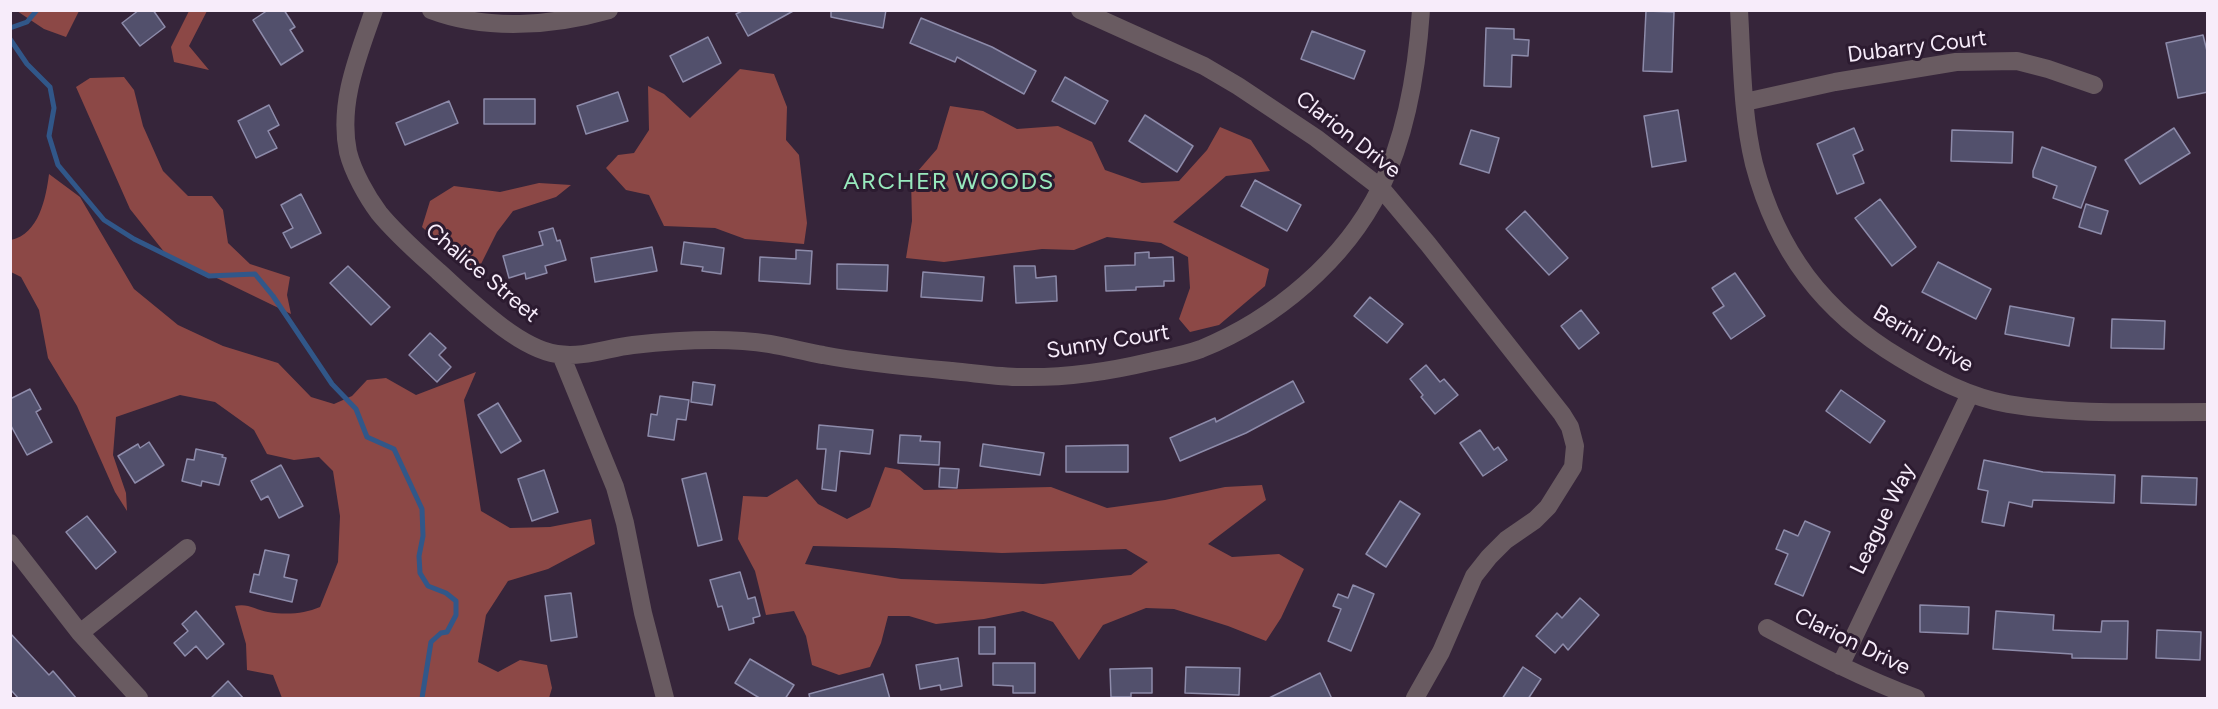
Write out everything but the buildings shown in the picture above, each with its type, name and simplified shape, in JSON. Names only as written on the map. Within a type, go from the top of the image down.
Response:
[{"type":"street","name":"Chalice Street","points":[[374,10],[348,93],[346,121],[348,152],[355,171],[376,210],[397,234],[475,305],[530,345],[561,355]]},
{"type":"street","points":[[431,10],[451,16],[512,24],[571,18],[609,10]]},
{"type":"street","name":"Clarion Drive","points":[[1080,10],[1204,66],[1238,86],[1316,138],[1381,188],[1428,244],[1570,427],[1575,446],[1573,467],[1556,496],[1535,520],[1506,540],[1474,576],[1441,652],[1415,699]]},
{"type":"street","name":"Sunny Court","points":[[561,355],[582,355],[628,345],[735,340],[893,365],[1018,378],[1062,377],[1122,368],[1201,349],[1253,323],[1276,308],[1296,292],[1358,227],[1381,188],[1406,121],[1420,34],[1421,10]]},
{"type":"street","name":"Berini Drive","points":[[1739,10],[1745,102],[1755,164],[1768,204],[1795,262],[1833,308],[1872,341],[1920,370],[1971,394],[2007,404],[2065,410],[2208,412]]},
{"type":"street","name":"Dubarry Court","points":[[1745,102],[1835,82],[1956,62],[2017,61],[2094,85]]},
{"type":"street","points":[[561,355],[615,487],[665,699]]},
{"type":"street","name":"League Way","points":[[1840,666],[1971,394]]},
{"type":"street","points":[[10,543],[80,633],[139,699]]},
{"type":"street","points":[[80,633],[187,548]]},
{"type":"street","name":"Clarion Drive","points":[[1767,628],[1881,686],[1916,699]]},
{"type":"shaded area","points":[[17,11],[79,11],[66,37],[44,29]]},
{"type":"shaded area","points":[[189,11],[207,11],[189,46],[209,70],[174,62],[171,47]]},
{"type":"shaded area","points":[[740,69],[774,74],[787,107],[786,140],[799,155],[807,223],[804,244],[745,239],[715,228],[664,226],[649,195],[626,190],[606,168],[618,155],[634,153],[649,130],[648,86],[664,94],[690,118]]},
{"type":"shaded area","points":[[124,77],[134,90],[143,126],[163,171],[188,196],[212,196],[223,210],[228,243],[250,264],[290,277],[287,295],[291,314],[165,253],[130,209],[76,87],[90,78]]},
{"type":"shaded area","points":[[950,106],[983,111],[1017,129],[1058,126],[1092,142],[1105,170],[1142,183],[1179,181],[1207,150],[1220,127],[1251,140],[1270,171],[1226,176],[1173,222],[1269,269],[1265,286],[1219,325],[1190,332],[1179,319],[1190,288],[1188,257],[1161,243],[1107,237],[1074,250],[1042,249],[944,262],[906,258],[912,221],[911,179],[937,149]]},
{"type":"shaded area","points":[[49,174],[80,197],[134,289],[178,325],[223,346],[278,363],[311,397],[334,404],[352,396],[367,380],[386,378],[416,395],[476,372],[464,400],[481,511],[510,528],[550,527],[591,519],[595,544],[548,569],[508,581],[486,615],[478,662],[498,672],[520,660],[547,665],[552,688],[549,698],[282,698],[273,675],[247,670],[246,644],[235,606],[244,605],[268,612],[288,614],[320,607],[338,562],[340,516],[333,471],[319,457],[294,460],[267,454],[254,430],[215,402],[180,395],[116,417],[113,455],[126,493],[127,511],[115,492],[77,406],[48,358],[39,310],[21,277],[11,272],[11,240],[21,236],[35,223],[46,194]]},
{"type":"shaded area","points":[[539,183],[571,185],[556,197],[513,211],[497,232],[475,276],[422,227],[430,201],[454,186],[500,192]]},
{"type":"shaded area","points":[[885,467],[900,470],[924,490],[1051,487],[1107,508],[1165,500],[1225,487],[1262,485],[1266,500],[1208,544],[1232,557],[1279,554],[1304,569],[1281,618],[1266,641],[1174,609],[1146,608],[1103,625],[1079,660],[1053,622],[1023,611],[984,619],[936,624],[909,616],[888,616],[881,643],[870,667],[839,675],[812,665],[806,636],[794,611],[766,615],[755,571],[738,539],[743,496],[767,497],[797,479],[818,504],[847,519],[870,507]],"holes":[[[813,546],[1002,553],[1126,549],[1148,562],[1131,575],[1043,584],[901,579],[805,564]]]},
{"type":"waterway","points":[[10,28],[27,22],[37,10]]},
{"type":"waterway","points":[[10,39],[27,64],[50,87],[54,108],[49,136],[58,165],[104,220],[134,239],[209,276],[255,274],[273,296],[332,384],[356,409],[367,437],[394,449],[422,509],[423,536],[419,556],[420,573],[428,586],[446,593],[456,601],[456,615],[447,632],[441,633],[431,642],[422,698]]},
{"type":"district","name":"ARCHER WOODS","points":[[949,182]]}]
